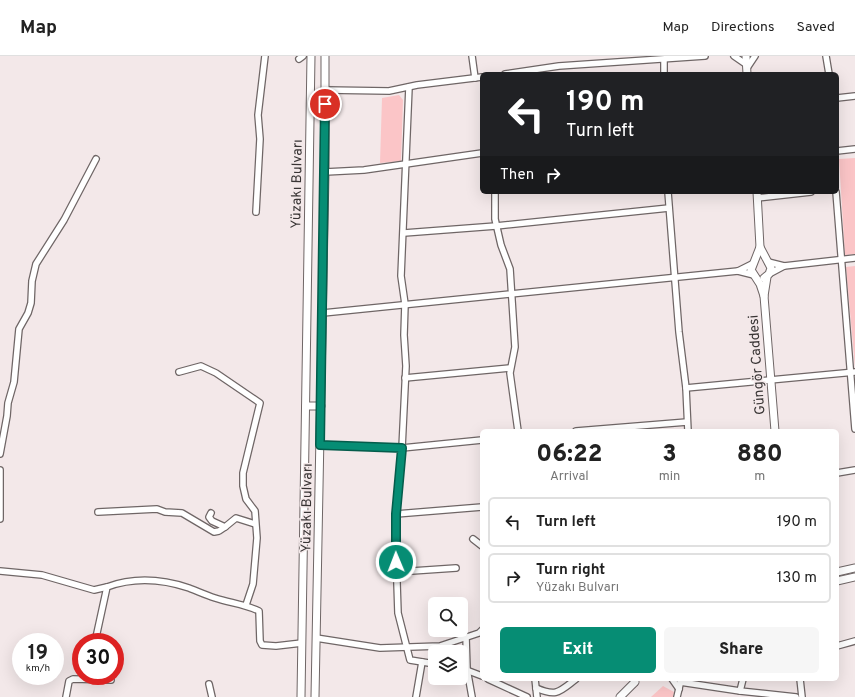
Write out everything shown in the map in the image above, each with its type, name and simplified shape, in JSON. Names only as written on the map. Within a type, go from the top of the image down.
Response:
[{"type":"main road","name":"Yüzakı Bulvarı","points":[[301,697],[311,56]]},
{"type":"main road","name":"Yüzakı Bulvarı","points":[[315,697],[323,313],[325,56]]},
{"type":"main road","points":[[746,56],[747,69]]},
{"type":"main road","points":[[757,195],[760,247],[771,268],[768,275],[764,296]]},
{"type":"main road","points":[[760,247],[752,270],[764,296]]},
{"type":"main road","points":[[754,262],[767,261]]},
{"type":"main road","points":[[756,276],[768,275]]},
{"type":"main road","name":"Güngör Caddesi","points":[[764,296],[775,429]]},
{"type":"main road","points":[[306,406],[321,406]]},
{"type":"main road","points":[[839,572],[855,568]]},
{"type":"main road","points":[[839,581],[855,577]]},
{"type":"main road","points":[[620,697],[637,681]]},
{"type":"street","points":[[256,212],[260,139],[258,115],[265,56]]},
{"type":"street","points":[[472,56],[475,78]]},
{"type":"street","points":[[519,72],[628,59],[664,60],[705,56]]},
{"type":"street","points":[[734,56],[747,69],[755,56]]},
{"type":"street","points":[[826,56],[829,72]]},
{"type":"street","points":[[664,60],[664,72]]},
{"type":"street","points":[[325,90],[389,91],[480,77]]},
{"type":"street","points":[[410,87],[405,165],[404,233],[401,276],[405,304],[405,378],[402,448],[396,514],[398,613],[410,660],[428,663]]},
{"type":"street","points":[[839,98],[855,96]]},
{"type":"street","points":[[839,151],[855,149]]},
{"type":"street","points":[[325,172],[364,170],[480,153]]},
{"type":"street","points":[[0,454],[8,404],[14,382],[19,329],[32,303],[32,281],[36,264],[64,220],[96,159]]},
{"type":"street","points":[[495,194],[496,226],[510,269],[515,347],[510,368],[514,413],[518,429]]},
{"type":"street","points":[[668,194],[668,208],[676,277],[679,332],[686,388],[688,429]]},
{"type":"street","points":[[757,195],[775,194]]},
{"type":"street","points":[[836,194],[853,372],[855,429]]},
{"type":"street","points":[[404,233],[496,226],[668,208]]},
{"type":"street","points":[[768,275],[784,266],[855,258]]},
{"type":"street","points":[[767,261],[784,266]]},
{"type":"street","points":[[738,271],[754,262]]},
{"type":"street","points":[[323,313],[738,271],[756,276]]},
{"type":"street","points":[[179,372],[201,366],[220,376],[260,404],[243,473],[243,486],[246,499],[255,511],[256,553],[253,584],[246,605]]},
{"type":"street","points":[[405,378],[510,368]]},
{"type":"street","points":[[686,388],[853,372]]},
{"type":"street","points":[[601,429],[687,422]]},
{"type":"street","points":[[320,445],[402,448],[480,440]]},
{"type":"street","points":[[0,470],[0,519]]},
{"type":"street","points":[[839,473],[855,470]]},
{"type":"street","points":[[396,514],[480,507]]},
{"type":"street","points":[[98,512],[157,509],[165,512],[182,513],[214,532],[219,531],[236,518],[255,524]]},
{"type":"street","points":[[211,513],[209,516],[212,521],[225,527]]},
{"type":"street","points":[[473,539],[480,544]]},
{"type":"street","points":[[397,572],[456,568]]},
{"type":"street","points":[[0,571],[42,575],[94,590],[119,582],[149,580],[170,582],[214,598],[246,605],[259,611],[260,641],[262,645],[276,646],[302,643]]},
{"type":"street","points":[[97,633],[107,587]]},
{"type":"street","points":[[468,636],[480,632]]},
{"type":"street","points":[[316,638],[380,648],[440,646],[466,637],[466,645]]},
{"type":"street","points":[[839,646],[855,642]]},
{"type":"street","points":[[416,697],[422,662]]},
{"type":"street","points":[[468,671],[480,675]]},
{"type":"street","points":[[66,697],[69,681],[72,680]]},
{"type":"street","points":[[492,681],[527,697]]},
{"type":"street","points":[[535,681],[537,697]]},
{"type":"street","points":[[536,688],[548,695],[555,694],[573,681]]},
{"type":"street","points":[[673,681],[679,690]]},
{"type":"street","points":[[677,697],[680,681]]},
{"type":"street","points":[[685,681],[740,691],[796,697]]},
{"type":"street","points":[[740,691],[742,681]]},
{"type":"street","points":[[800,681],[802,697]]},
{"type":"street","points":[[468,683],[472,697]]},
{"type":"street","points":[[209,684],[212,697]]},
{"type":"shaded area","points":[[399,95],[403,100],[401,161],[380,163],[382,98]]},
{"type":"shaded area","points":[[855,158],[855,254],[845,255],[839,159]]},
{"type":"shaded area","points":[[855,266],[855,367],[846,267]]},
{"type":"shaded area","points":[[663,686],[674,692],[673,697],[651,697]]},
{"type":"route","points":[[325,104],[320,445],[402,448],[396,514],[396,562]]}]
